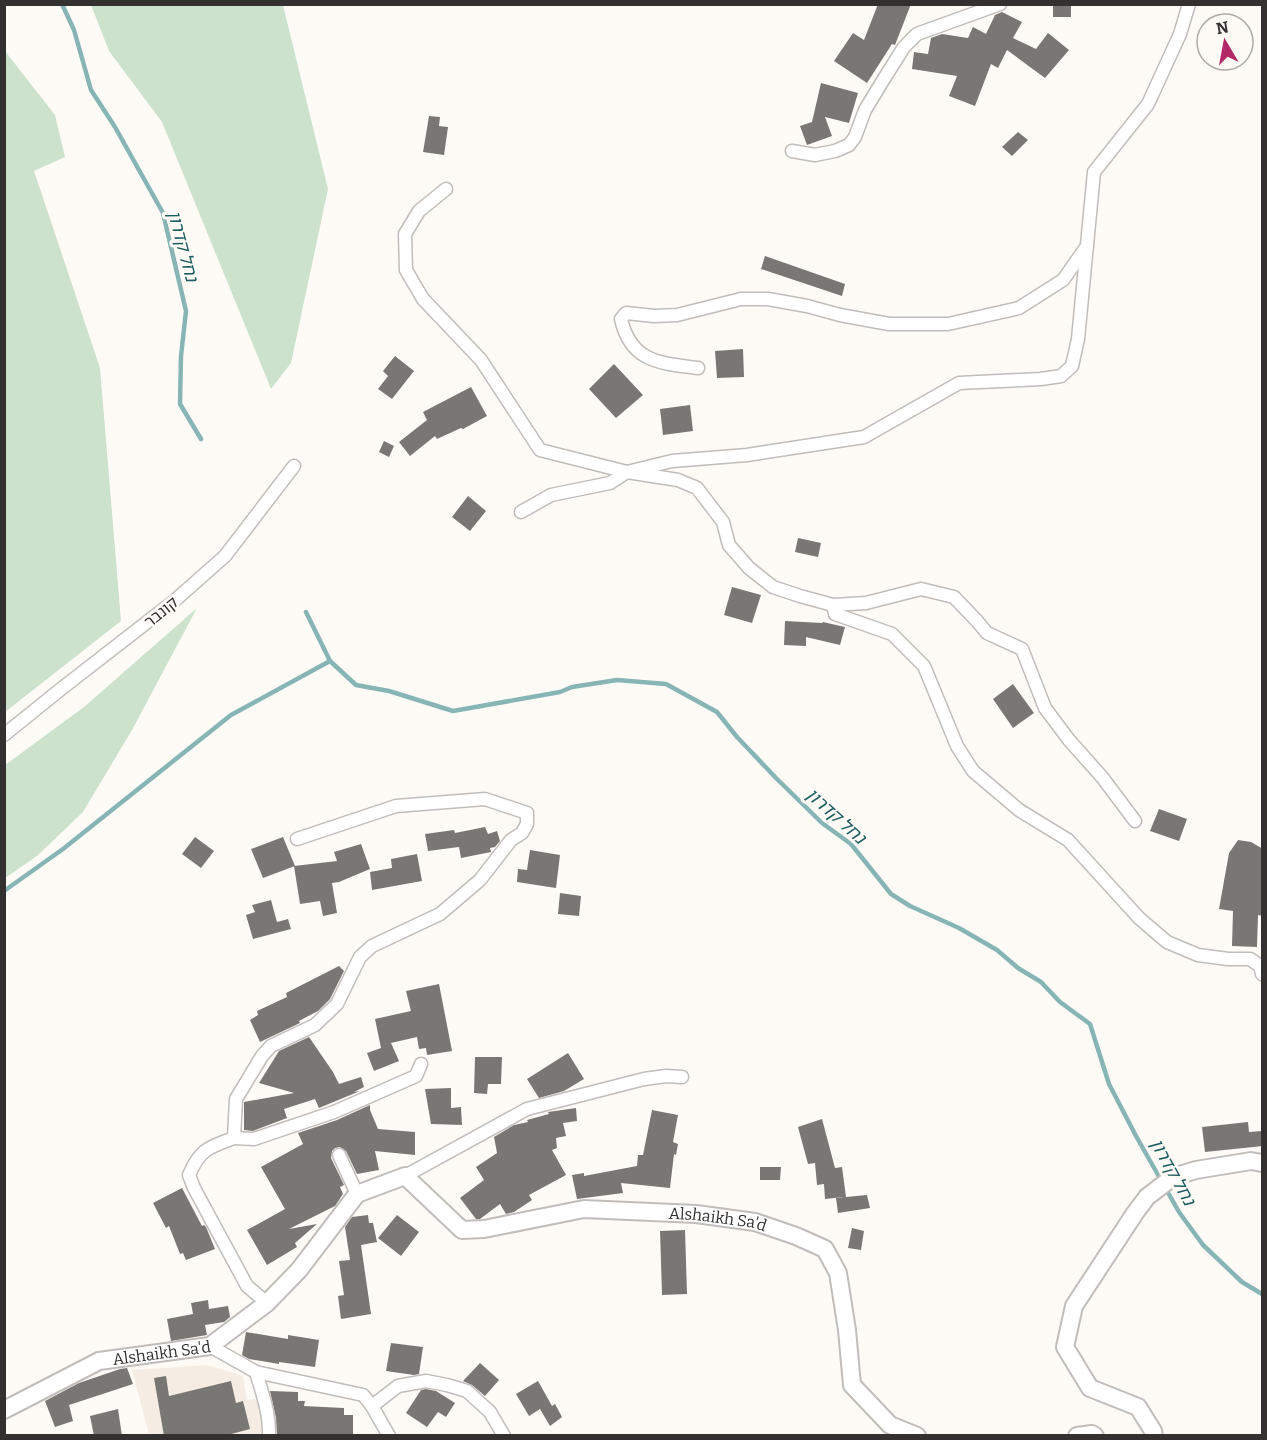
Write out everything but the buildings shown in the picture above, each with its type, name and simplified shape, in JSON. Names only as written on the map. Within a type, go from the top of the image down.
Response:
[{"type":"street","points":[[792,151],[815,155],[835,151],[849,145],[855,137],[865,110],[882,82],[904,47],[917,34],[1000,4]]},
{"type":"street","points":[[521,512],[551,495],[609,483],[627,472],[672,461],[747,455],[864,437],[959,383],[1061,376],[1072,366],[1078,339],[1094,172],[1148,104],[1180,34],[1189,4]]},
{"type":"street","points":[[446,189],[419,211],[405,234],[406,270],[423,299],[481,360],[540,450],[627,472],[678,480],[697,488],[723,522],[729,545],[749,568],[773,587],[833,605],[866,603],[921,589],[954,597],[987,633],[1022,649],[1045,708],[1135,821]]},
{"type":"street","points":[[698,368],[664,364],[650,359],[634,346],[624,332],[621,319],[626,313],[654,316],[677,315],[741,299],[768,299],[889,324],[948,324],[1019,308],[1063,280],[1088,245]]},
{"type":"street","name":"קונבר","points":[[4,735],[174,603],[225,556],[294,466]]},
{"type":"street","points":[[833,605],[835,614],[891,634],[924,666],[957,746],[973,771],[1019,810],[1068,840],[1139,918],[1167,942],[1197,955],[1250,959],[1260,966],[1263,974]]},
{"type":"street","points":[[234,1138],[236,1099],[262,1056],[271,1046],[315,1025],[337,1004],[360,957],[372,946],[440,914],[480,880],[511,840],[522,833],[527,824],[527,813],[485,799],[396,806],[297,839]]},
{"type":"street","points":[[267,1303],[247,1286],[194,1188],[189,1175],[194,1163],[207,1148],[234,1138],[254,1139],[334,1112],[416,1076],[421,1064]]},
{"type":"street","points":[[339,1155],[357,1194],[405,1176],[527,1109],[644,1079],[666,1076],[682,1077]]},
{"type":"street","points":[[1154,1436],[1138,1407],[1090,1388],[1065,1347],[1074,1306],[1147,1197],[1173,1177],[1196,1170],[1251,1161],[1263,1163]]},
{"type":"street","name":"Alshaikh Sa'd","points":[[405,1176],[462,1230],[484,1229],[584,1209],[696,1214],[755,1222],[825,1249],[838,1274],[852,1385],[890,1425],[917,1436]]},
{"type":"street","name":"Alshaikh Sa'd","points":[[4,1410],[99,1361],[210,1346],[267,1303],[299,1270],[357,1194]]},
{"type":"street","points":[[210,1346],[256,1372],[363,1395],[389,1436]]},
{"type":"street","points":[[256,1372],[265,1401],[269,1436]]},
{"type":"street","points":[[372,1406],[398,1386],[426,1381],[447,1385],[467,1390],[490,1412],[504,1436]]},
{"type":"street","points":[[1077,1436],[1092,1434],[1095,1436]]},
{"type":"shaded area","points":[[207,1365],[243,1376],[247,1400],[255,1399],[264,1409],[263,1435],[149,1435],[132,1370]]},
{"type":"green space","points":[[91,5],[283,5],[328,189],[291,363],[271,389],[162,122],[109,51]]},
{"type":"green space","points":[[5,51],[55,115],[65,157],[34,171],[100,368],[121,621],[5,712]]},
{"type":"green space","points":[[197,608],[132,730],[83,812],[37,856],[5,878],[5,765],[84,707]]},
{"type":"waterway","name":"נחל קדרון","points":[[62,4],[74,30],[91,90],[115,127],[163,213],[186,311],[181,356],[180,404],[201,439]]},
{"type":"waterway","name":"נחל קדרון","points":[[306,612],[330,661],[356,685],[389,691],[453,711],[617,680],[666,684],[717,712],[776,778],[822,823],[851,844],[891,894],[997,950],[1018,968],[1041,982],[1060,1002],[1090,1024],[1109,1084],[1179,1212],[1203,1245],[1242,1282],[1262,1294]]},
{"type":"waterway","points":[[4,891],[63,849],[231,715],[330,661]]}]
